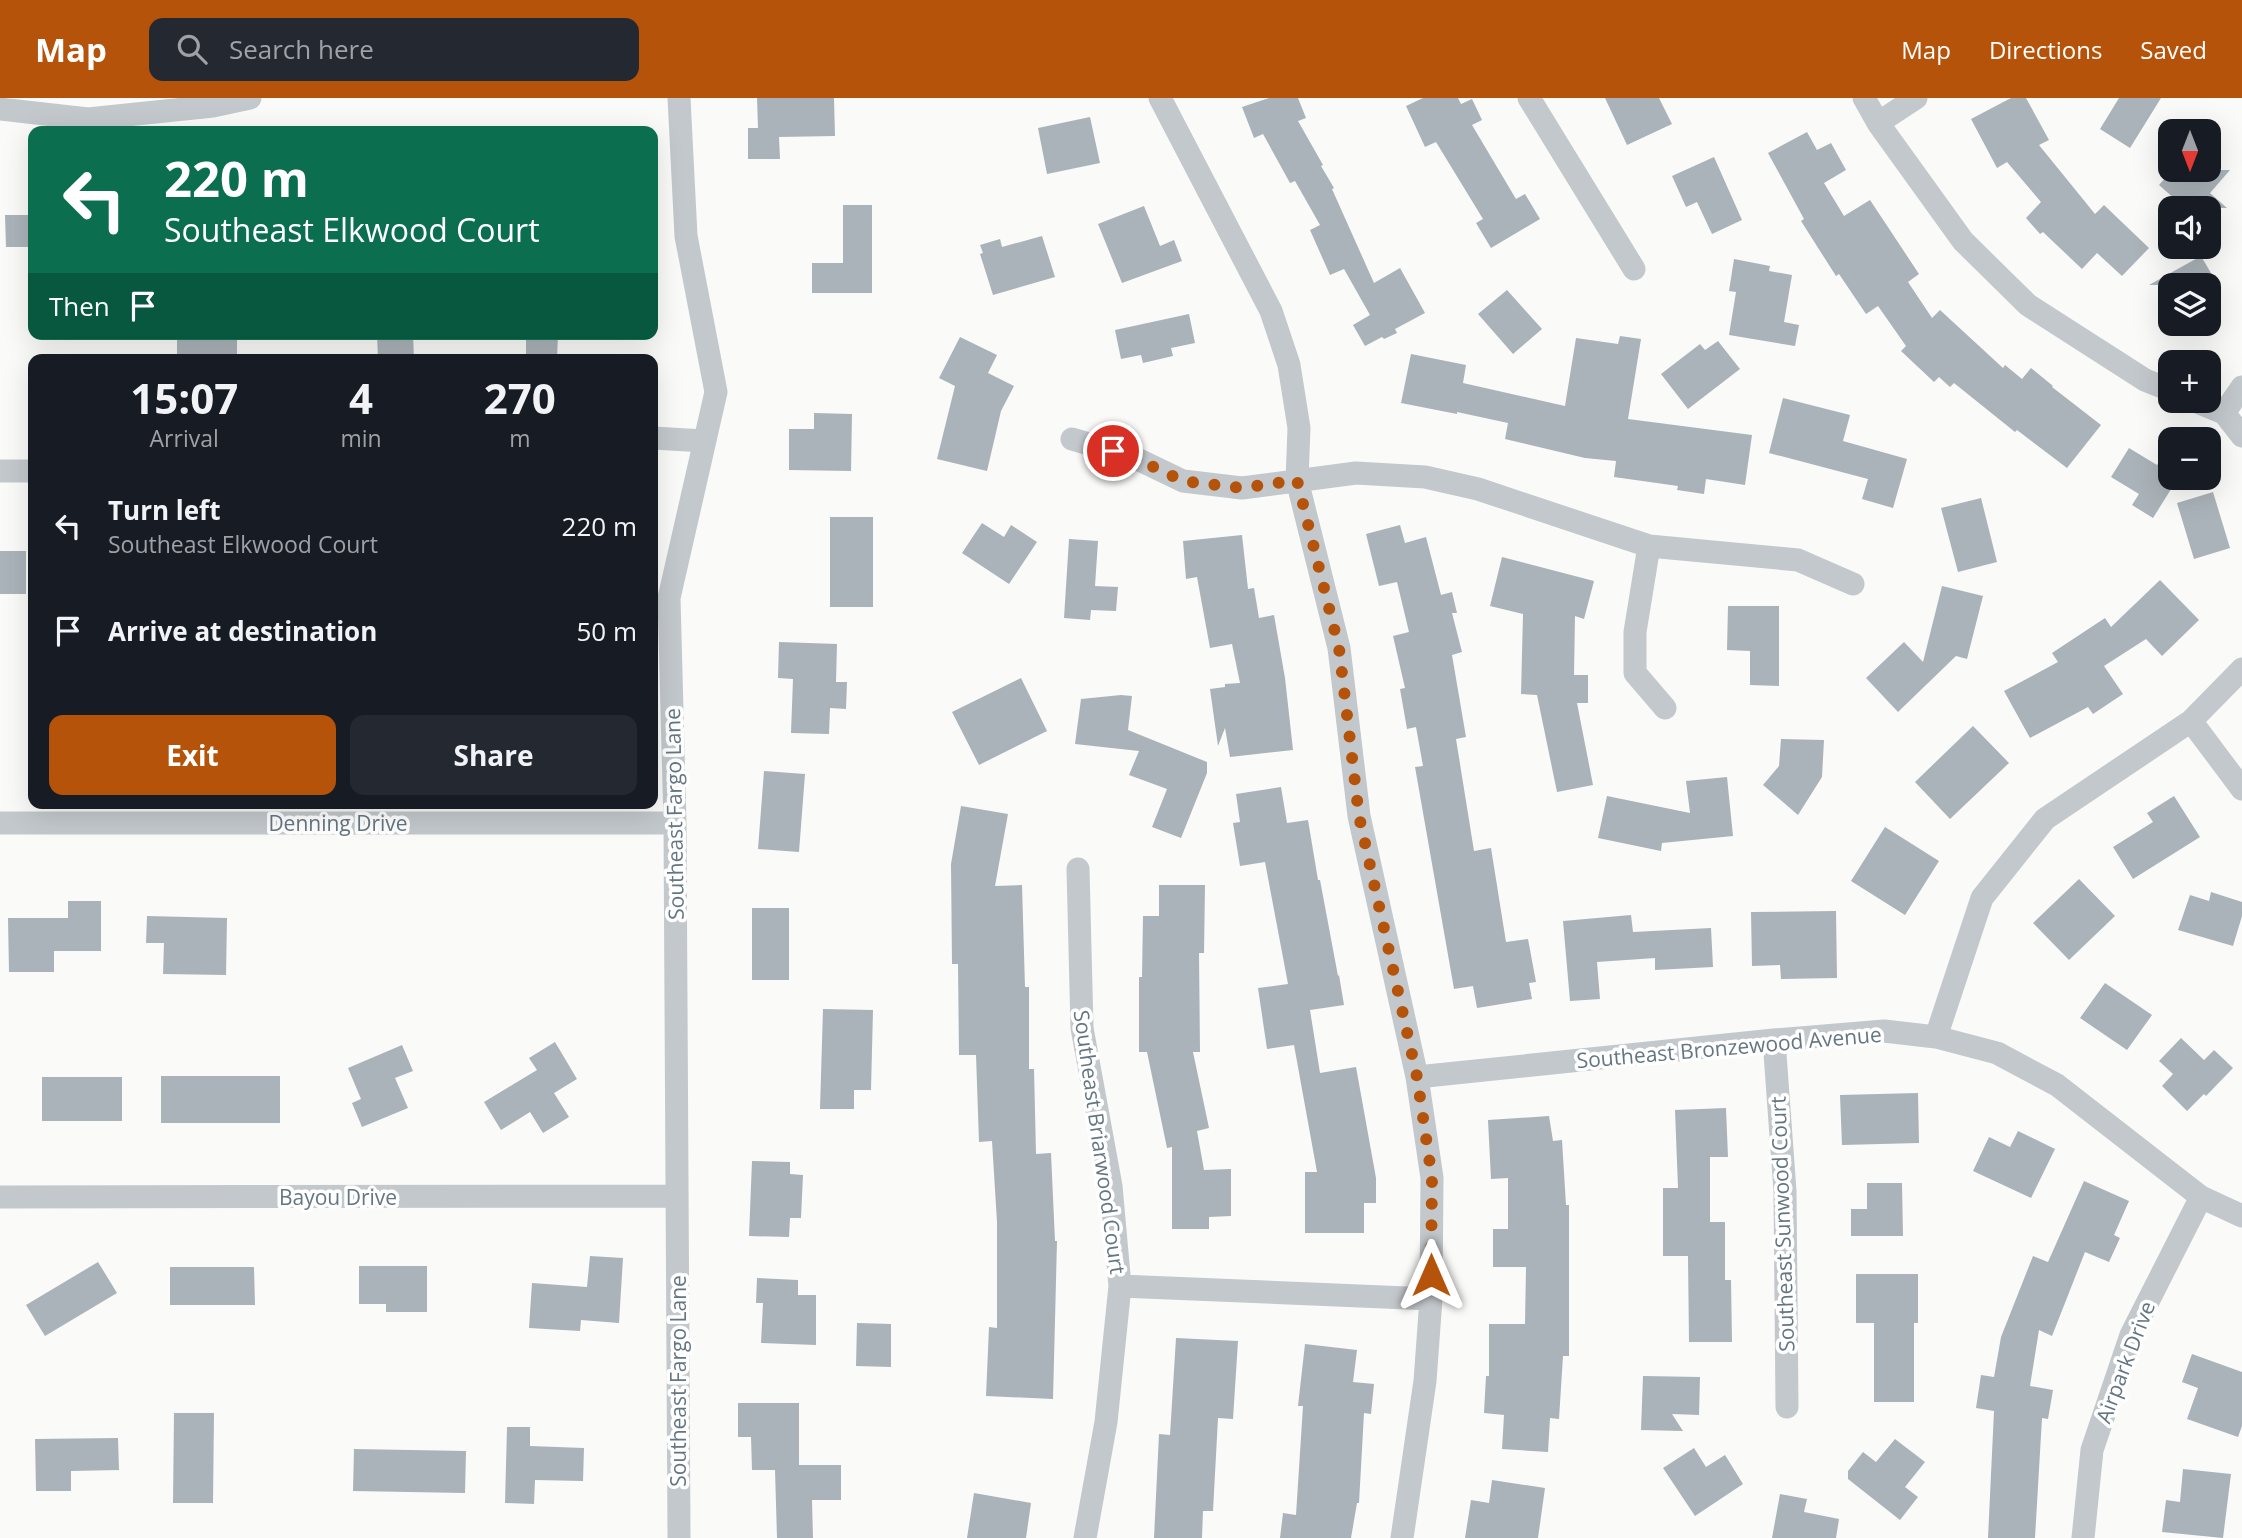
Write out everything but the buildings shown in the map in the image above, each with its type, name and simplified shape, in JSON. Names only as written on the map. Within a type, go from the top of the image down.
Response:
[{"type":"street","points":[[0,109],[88,118],[213,106],[250,98]]},
{"type":"street","name":"Southeast Fargo Lane","points":[[679,98],[686,236],[716,392],[669,598],[675,822],[679,1538]]},
{"type":"street","points":[[1160,98],[1271,311],[1289,365],[1299,428],[1297,480],[1339,648],[1359,816],[1417,1077],[1432,1178],[1431,1299],[1425,1381],[1402,1538]]},
{"type":"street","points":[[1530,98],[1634,270]]},
{"type":"street","points":[[1864,98],[1878,123],[1963,241],[2028,305],[2145,380],[2158,385]]},
{"type":"street","points":[[1878,123],[1916,98]]},
{"type":"street","points":[[2224,413],[2242,387]]},
{"type":"street","points":[[2221,412],[2242,436]]},
{"type":"street","points":[[658,438],[704,441]]},
{"type":"street","points":[[1072,439],[1133,457],[1183,481],[1242,488],[1356,473],[1425,477],[1478,489],[1649,546],[1798,560],[1853,584]]},
{"type":"street","points":[[0,471],[28,471]]},
{"type":"street","points":[[1649,546],[1634,632],[1635,673],[1665,708]]},
{"type":"street","points":[[1936,1037],[1982,898],[2045,819],[2191,721],[2242,669]]},
{"type":"street","points":[[2191,721],[2242,789]]},
{"type":"street","name":"Denning Drive","points":[[0,822],[675,822]]},
{"type":"street","name":"Southeast Briarwood Court","points":[[1078,869],[1082,1028],[1111,1186],[1120,1286],[1106,1422],[1085,1538]]},
{"type":"street","name":"Southeast Bronzewood Avenue","points":[[1417,1077],[1884,1031],[1936,1037],[1997,1053],[2057,1085],[2201,1197],[2242,1216]]},
{"type":"street","name":"Southeast Sunwood Court","points":[[1774,1040],[1785,1191],[1787,1408]]},
{"type":"street","name":"Bayou Drive","points":[[0,1197],[677,1196]]},
{"type":"street","name":"Airpark Drive","points":[[2083,1538],[2092,1450],[2131,1335],[2201,1197]]},
{"type":"street","points":[[1120,1286],[1431,1299]]},
{"type":"route","points":[[1113,451],[1133,457],[1183,481],[1242,488],[1297,480],[1339,648],[1359,816],[1417,1077],[1432,1178],[1431,1275]]}]
